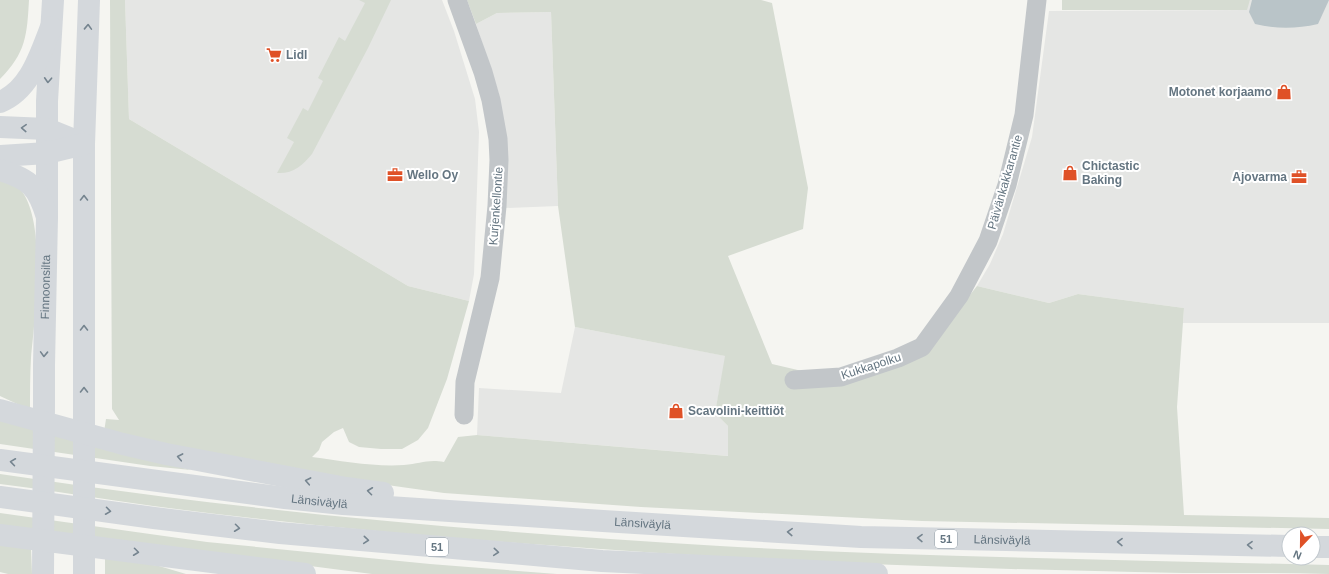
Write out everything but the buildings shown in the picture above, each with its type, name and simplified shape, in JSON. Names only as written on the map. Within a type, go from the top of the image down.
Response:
[{"type":"main road","name":"Finnoonsilta","points":[[43,569],[44,365],[48,129],[47,83],[53,0]]},
{"type":"main road","points":[[84,571],[84,144],[89,0]]},
{"type":"main road","points":[[0,102],[16,92],[29,78],[51,27]]},
{"type":"main road","points":[[0,127],[48,129],[84,144]]},
{"type":"main road","points":[[0,156],[47,153],[84,144]]},
{"type":"main road","points":[[0,170],[20,177],[30,184],[42,199],[47,217]]},
{"type":"main road","points":[[3,410],[123,444],[166,454],[346,488],[603,521]]},
{"type":"main road","name":"Länsiväylä","points":[[0,460],[285,498],[351,504],[603,521],[861,537],[1281,546]]},
{"type":"main road","name":"51","points":[[0,497],[154,518],[319,536],[602,561],[877,574]]},
{"type":"main road","points":[[0,534],[305,574]]},
{"type":"street","name":"Kurjenkellontie","points":[[457,0],[483,72],[491,100],[499,153],[497,206],[490,278],[465,382],[464,415]]},
{"type":"street","name":"Päivänkakkarantie","points":[[922,347],[959,296],[988,241],[1004,192],[1024,115],[1037,0]]},
{"type":"street","name":"Kukkapolku","points":[[794,380],[841,377],[898,358],[922,347]]},
{"type":"shaded area","points":[[0,0],[29,0],[24,43],[9,70],[0,79]]},
{"type":"shaded area","points":[[110,0],[125,0],[129,119],[408,286],[469,301],[447,379],[428,428],[418,440],[402,449],[359,447],[349,442],[343,428],[334,432],[322,442],[319,450],[312,457],[381,465],[404,465],[428,461],[444,462],[458,437],[477,435],[728,456],[728,426],[715,413],[725,356],[575,327],[558,206],[551,12],[497,13],[476,24],[467,0],[761,0],[772,3],[808,188],[803,229],[728,256],[772,364],[845,381],[923,355],[977,286],[1049,303],[1078,294],[1184,308],[1177,407],[1184,515],[1329,518],[1329,529],[1321,529],[1321,526],[1281,526],[1281,528],[922,521],[641,507],[444,493],[380,484],[104,432],[106,419],[119,420],[112,409]]},
{"type":"shaded area","points":[[125,0],[442,0],[454,31],[475,99],[479,132],[474,274],[469,301],[408,286],[129,119]]},
{"type":"shaded area","points":[[359,0],[391,0],[368,48],[312,154],[305,162],[292,171],[277,173],[294,142],[287,138],[303,108],[308,111],[323,81],[318,78],[339,37],[345,41],[365,3]]},
{"type":"shaded area","points":[[1062,0],[1250,0],[1247,10],[1062,10]]},
{"type":"shaded area","points":[[1250,0],[1329,0],[1329,323],[1183,323],[1184,308],[1078,294],[1049,303],[977,286],[990,264],[1003,234],[1032,137],[1049,11],[1246,10]]},
{"type":"shaded area","points":[[1252,0],[1329,0],[1318,24],[1286,28],[1255,24],[1249,12]]},
{"type":"shaded area","points":[[551,12],[558,206],[505,208],[499,94],[476,24],[497,13]]},
{"type":"shaded area","points":[[0,179],[21,190],[29,205],[37,247],[35,319],[30,377],[30,410],[0,396]]},
{"type":"shaded area","points":[[575,327],[726,356],[715,413],[728,426],[729,456],[477,435],[479,388],[561,393]]},
{"type":"shaded area","points":[[0,419],[191,470],[150,466],[0,444]]},
{"type":"shaded area","points":[[0,474],[125,492],[304,513],[581,537],[720,546],[872,553],[1281,564],[1281,566],[1329,565],[1329,574],[1159,573],[914,566],[693,555],[398,533],[300,523],[153,506],[0,484]]},
{"type":"shaded area","points":[[0,513],[207,542],[430,564],[557,574],[372,574],[0,526]]},
{"type":"shaded area","points":[[0,544],[31,548],[32,574],[8,574],[0,572]]},
{"type":"shaded area","points":[[105,557],[159,566],[186,574],[105,574]]},
{"type":"place","name":"Lidl","points":[[274,55]]},
{"type":"place","name":"Motonet korjaamo","points":[[1284,92]]},
{"type":"place","name":"Chictastic Baking","points":[[1070,173]]},
{"type":"place","name":"Wello Oy","points":[[395,175]]},
{"type":"place","name":"Ajovarma","points":[[1299,177]]},
{"type":"place","name":"Scavolini-keittiöt","points":[[676,411]]}]
